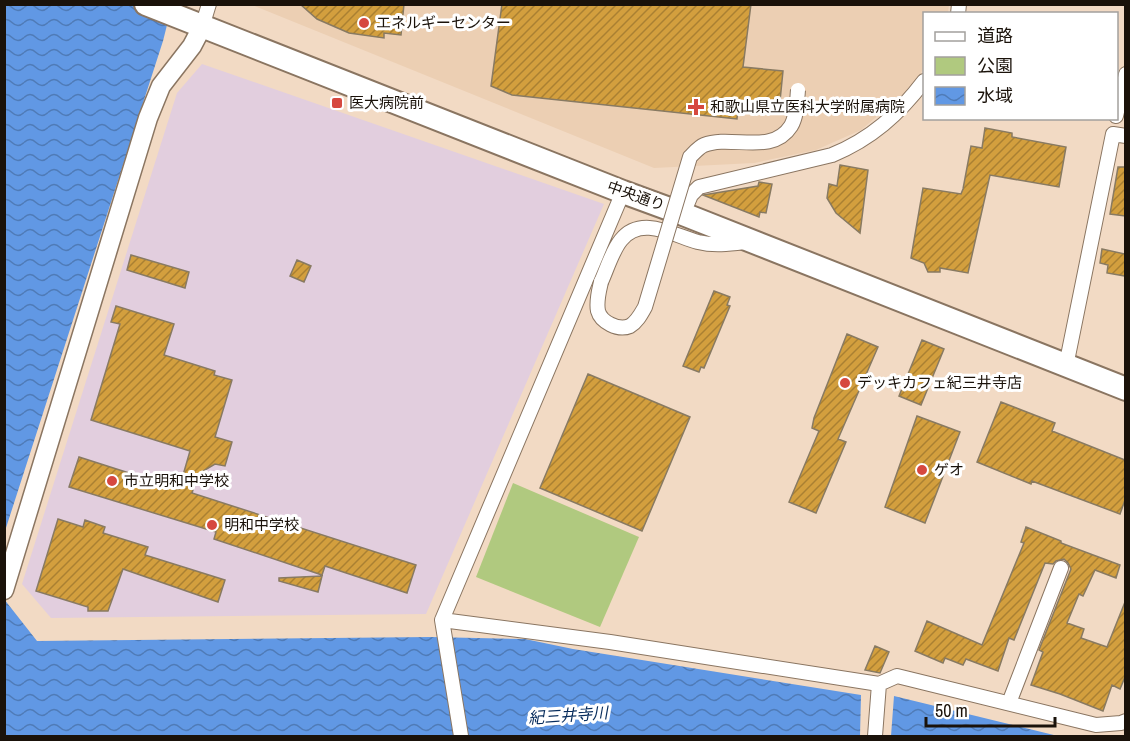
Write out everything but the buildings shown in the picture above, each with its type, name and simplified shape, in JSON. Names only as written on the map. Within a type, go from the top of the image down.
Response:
[{"type":"highway","name":"中央通り","points":[[146,4],[1125,389]]},
{"type":"street","points":[[6,584],[148,118],[161,86],[188,52],[202,27],[209,4]]},
{"type":"street","points":[[1118,107],[1125,74]]},
{"type":"street","points":[[684,214],[691,195],[699,187],[832,155],[844,150],[892,120],[923,82]]},
{"type":"street","points":[[752,241],[718,245],[699,242],[651,227],[630,231],[620,241],[601,282],[597,299],[598,312],[602,319],[620,327],[629,326],[639,318],[645,307],[690,157],[703,146],[725,140],[761,143],[780,137],[791,126],[796,110],[798,90]]},
{"type":"street","points":[[1066,366],[1119,135],[1116,120]]},
{"type":"street","points":[[461,736],[443,625],[623,192]]},
{"type":"street","points":[[1009,703],[1060,568]]},
{"type":"street","points":[[443,625],[610,642],[879,689],[897,676],[1096,726],[1125,721]]},
{"type":"street","points":[[875,736],[879,689]]},
{"type":"shaded area","name":"和歌山県立医科大学附属病院","points":[[252,5],[949,5],[948,12],[923,12],[923,69],[916,83],[861,130],[816,150],[754,163],[654,168]]},
{"type":"shaded area","points":[[202,64],[604,204],[426,614],[51,618],[22,584],[177,93]]},
{"type":"green space","points":[[513,483],[639,537],[600,627],[476,577]]},
{"type":"water","points":[[5,5],[172,5],[163,41],[5,531]]},
{"type":"water","name":"紀三井寺川","points":[[4,599],[37,641],[431,637],[525,639],[573,649],[861,695],[860,736],[5,736]]},
{"type":"water","points":[[894,696],[1058,736],[891,736]]},
{"type":"place","name":"エネルギーセンター","points":[[364,23]]},
{"type":"place","name":"医大病院前","points":[[337,103]]},
{"type":"place","name":"和歌山県立医科大学附属病院","points":[[696,107]]},
{"type":"place","name":"デッキカフェ紀三井寺店","points":[[845,383]]},
{"type":"place","name":"ゲオ","points":[[922,470]]},
{"type":"place","name":"市立明和中学校","points":[[112,481]]},
{"type":"place","name":"明和中学校","points":[[212,525]]}]
